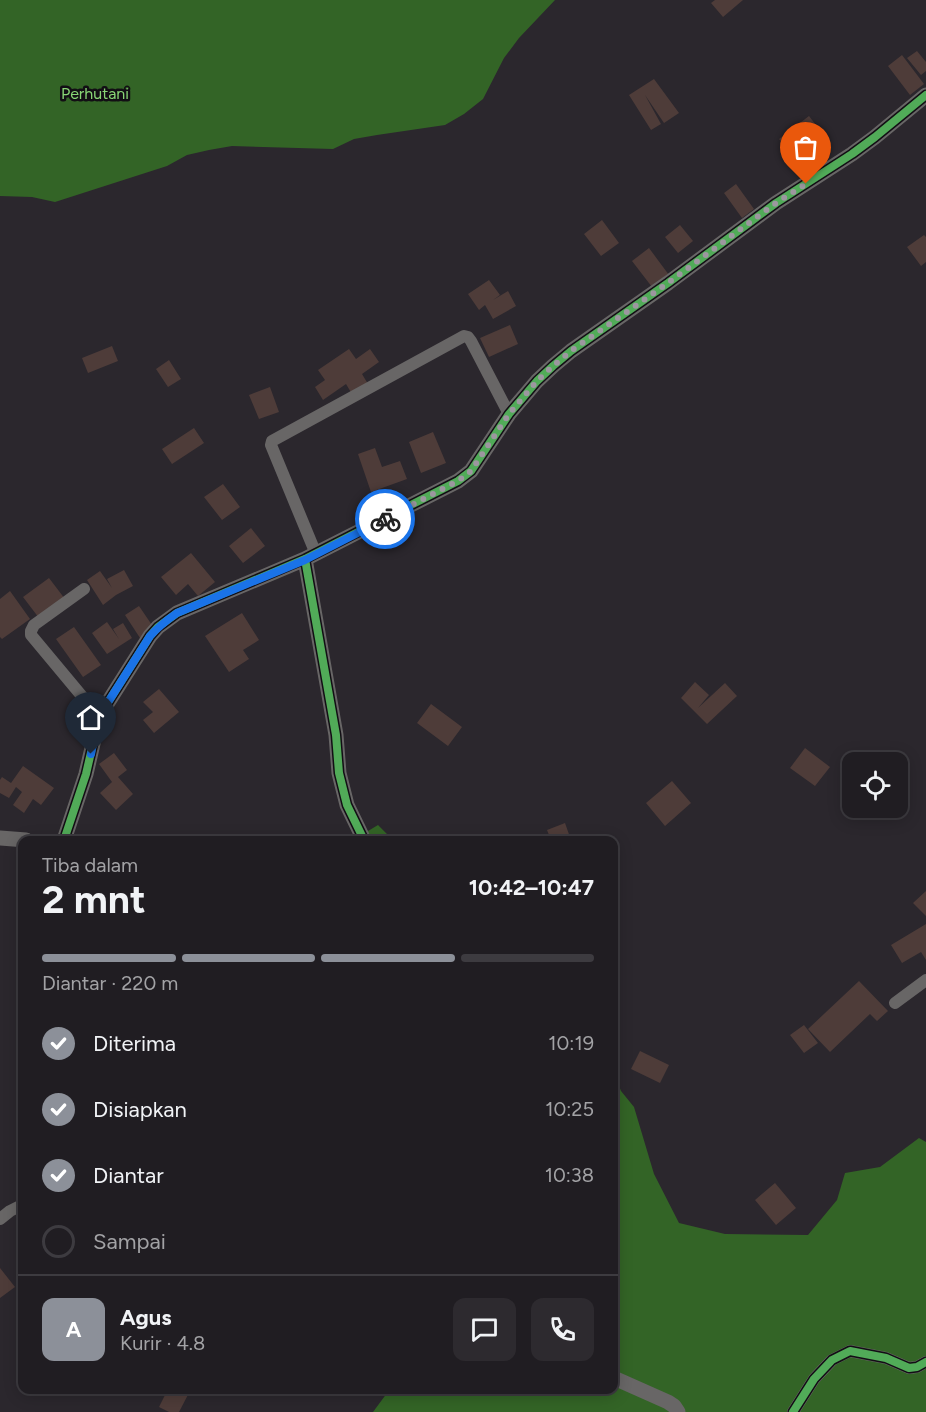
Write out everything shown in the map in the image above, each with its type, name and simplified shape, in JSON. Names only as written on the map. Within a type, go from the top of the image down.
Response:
[{"type":"street","points":[[65,836],[105,707],[150,636],[167,619],[310,557],[458,481],[475,465],[509,414],[537,381],[571,351],[776,203],[852,154],[926,95]]},
{"type":"street","points":[[362,836],[347,805],[339,773],[336,735],[310,557],[271,445],[272,441],[464,336],[471,341],[509,414]]},
{"type":"street","points":[[84,589],[34,625],[31,635],[101,719]]},
{"type":"street","points":[[0,838],[18,839]]},
{"type":"street","points":[[895,1003],[926,980]]},
{"type":"street","points":[[0,1219],[18,1207]]},
{"type":"street","points":[[793,1412],[814,1379],[832,1360],[850,1351],[886,1358],[909,1368],[926,1362]]},
{"type":"street","points":[[618,1380],[668,1402],[678,1412]]},
{"type":"green space","name":"Perhutani","points":[[0,0],[555,0],[519,38],[504,58],[483,99],[445,125],[354,139],[333,149],[232,146],[209,150],[187,155],[167,166],[55,202],[32,197],[0,196]]},
{"type":"green space","points":[[378,825],[389,836],[360,836]]},
{"type":"green space","points":[[618,1083],[621,1091],[634,1107],[654,1174],[679,1223],[725,1234],[808,1235],[837,1200],[845,1173],[880,1167],[919,1138],[926,1142],[926,1412],[373,1412],[386,1394],[618,1394]]},
{"type":"building","points":[[715,0],[743,0],[723,17],[711,3]]},
{"type":"building","points":[[917,51],[926,62],[926,71],[921,75],[907,58]]},
{"type":"building","points":[[902,55],[924,84],[910,95],[888,66]]},
{"type":"building","points":[[654,79],[679,113],[664,123],[645,95],[661,124],[651,130],[629,95]]},
{"type":"building","points":[[809,116],[829,142],[816,153],[821,160],[804,173],[779,139]]},
{"type":"building","points":[[736,184],[754,209],[742,218],[724,193]]},
{"type":"building","points":[[602,220],[619,243],[601,256],[584,234]]},
{"type":"building","points":[[680,225],[693,241],[678,253],[665,237]]},
{"type":"building","points":[[924,235],[926,237],[926,262],[921,266],[907,247]]},
{"type":"building","points":[[649,248],[669,275],[652,287],[632,261]]},
{"type":"building","points":[[489,280],[500,295],[493,300],[508,291],[516,306],[493,319],[485,305],[479,310],[468,294]]},
{"type":"building","points":[[510,325],[518,344],[489,357],[480,338]]},
{"type":"building","points":[[112,346],[118,361],[88,373],[82,358]]},
{"type":"building","points":[[349,349],[356,359],[370,349],[379,362],[362,374],[368,384],[352,394],[346,384],[323,400],[315,387],[325,380],[318,370]]},
{"type":"building","points":[[169,360],[181,379],[168,387],[156,369]]},
{"type":"building","points":[[270,387],[279,412],[259,419],[249,395]]},
{"type":"building","points":[[194,428],[204,443],[172,464],[162,449]]},
{"type":"building","points":[[433,432],[446,463],[421,473],[409,442]]},
{"type":"building","points":[[375,448],[382,467],[400,461],[407,479],[371,492],[358,454]]},
{"type":"building","points":[[223,484],[240,507],[222,520],[204,497]]},
{"type":"building","points":[[251,528],[265,546],[243,563],[229,546]]},
{"type":"building","points":[[191,553],[215,582],[198,596],[188,584],[176,595],[161,577]]},
{"type":"building","points":[[124,570],[133,586],[103,605],[87,580],[100,571],[112,588],[107,579]]},
{"type":"building","points":[[49,578],[65,599],[39,618],[23,597]]},
{"type":"building","points":[[10,591],[30,619],[2,639],[0,637],[0,599]]},
{"type":"building","points":[[139,606],[154,628],[140,638],[125,615]]},
{"type":"building","points":[[242,613],[259,640],[243,650],[249,659],[229,672],[205,636]]},
{"type":"building","points":[[107,622],[119,639],[113,629],[123,623],[132,638],[107,654],[92,633]]},
{"type":"building","points":[[74,627],[101,665],[83,677],[56,639]]},
{"type":"building","points":[[695,682],[709,695],[698,708],[725,683],[737,696],[707,724],[681,698]]},
{"type":"building","points":[[159,689],[179,712],[154,733],[143,720],[153,712],[143,702]]},
{"type":"building","points":[[431,704],[462,727],[448,746],[417,723]]},
{"type":"building","points":[[805,748],[830,767],[815,786],[790,768]]},
{"type":"building","points":[[114,753],[127,770],[118,777],[133,794],[116,810],[100,793],[112,782],[99,764]]},
{"type":"building","points":[[23,766],[54,788],[41,805],[33,799],[24,813],[13,805],[22,792],[16,787],[9,798],[0,793],[2,777],[11,783]]},
{"type":"building","points":[[672,781],[691,803],[665,826],[646,803]]},
{"type":"building","points":[[565,823],[570,836],[549,836],[547,830]]},
{"type":"building","points":[[926,891],[926,916],[913,903]]},
{"type":"building","points":[[926,924],[926,960],[921,952],[902,963],[891,945]]},
{"type":"building","points":[[859,981],[888,1011],[877,1021],[870,1014],[830,1052],[808,1029]]},
{"type":"building","points":[[804,1025],[818,1043],[804,1053],[790,1035]]},
{"type":"building","points":[[640,1051],[669,1065],[660,1083],[631,1069]]},
{"type":"building","points":[[775,1183],[796,1208],[776,1225],[755,1200]]},
{"type":"building","points":[[0,1268],[15,1287],[0,1298]]},
{"type":"building","points":[[166,1394],[188,1394],[179,1412],[169,1412],[159,1407]]},
{"type":"cycle path","points":[[65,836],[105,707],[158,627],[177,613],[305,559],[458,481],[471,471],[509,414],[537,381],[571,351],[776,203],[852,154],[926,95]]},
{"type":"cycle path","points":[[305,559],[336,735],[339,773],[347,805],[362,836]]},
{"type":"cycle path","points":[[793,1412],[814,1379],[832,1360],[850,1351],[886,1358],[909,1368],[926,1362]]},
{"type":"way so far","points":[[385,519],[444,490],[471,471],[509,414],[553,366],[776,203],[806,184]]},
{"type":"route","points":[[91,754],[105,707],[150,636],[167,619],[305,560],[385,519]]}]
